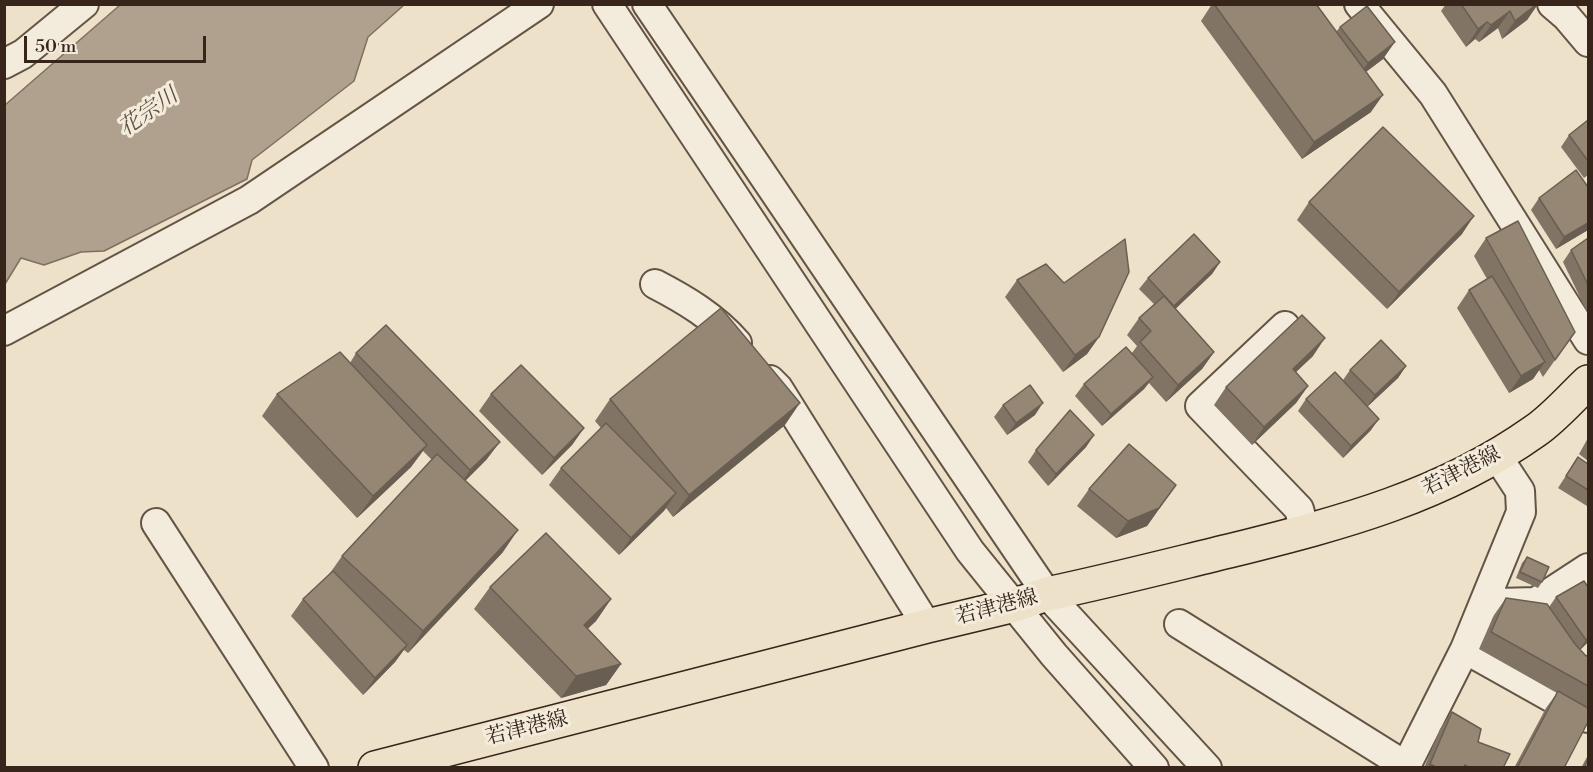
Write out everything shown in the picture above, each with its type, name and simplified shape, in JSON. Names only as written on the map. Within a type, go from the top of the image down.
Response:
[{"type":"main road","name":"若津港線","points":[[375,768],[1015,605],[1047,594],[1305,532],[1388,507],[1448,483],[1497,456],[1537,430],[1588,382]]},
{"type":"street","points":[[4,64],[23,54],[84,4]]},
{"type":"street","points":[[4,331],[249,200],[539,4]]},
{"type":"street","points":[[607,4],[970,551],[1054,655],[1154,768]]},
{"type":"street","points":[[647,4],[1047,594],[1207,768]]},
{"type":"street","points":[[1359,4],[1433,94],[1588,340]]},
{"type":"street","points":[[1552,4],[1566,16],[1588,42]]},
{"type":"street","points":[[655,284],[682,298],[722,326],[778,388],[927,626]]},
{"type":"street","points":[[1285,327],[1200,406],[1299,509],[1305,532]]},
{"type":"street","points":[[1179,624],[1405,767],[1465,649],[1521,512],[1520,491],[1497,456]]},
{"type":"street","points":[[156,523],[314,768]]},
{"type":"street","points":[[1483,603],[1536,602],[1588,568]]},
{"type":"street","points":[[1465,649],[1588,718]]},
{"type":"water","name":"花宗川","points":[[120,5],[404,5],[368,37],[354,81],[252,160],[247,179],[104,251],[81,252],[44,265],[21,258],[5,284],[5,105]]},
{"type":"building","points":[[1214,4],[1316,4],[1383,95],[1314,142]]},
{"type":"building","points":[[1461,4],[1537,4],[1515,21],[1510,11],[1491,25],[1487,22],[1478,29]]},
{"type":"building","points":[[1367,6],[1395,42],[1368,63],[1340,27]]},
{"type":"building","points":[[1588,120],[1588,161],[1569,135]]},
{"type":"building","points":[[1383,127],[1474,216],[1399,292],[1309,202]]},
{"type":"building","points":[[1576,170],[1588,187],[1588,223],[1564,237],[1539,198]]},
{"type":"building","points":[[1518,221],[1575,332],[1555,360],[1486,238]]},
{"type":"building","points":[[1194,234],[1220,262],[1174,306],[1148,278]]},
{"type":"building","points":[[1588,238],[1588,285],[1571,250]]},
{"type":"building","points":[[1125,239],[1129,272],[1099,337],[1075,355],[1017,280],[1046,264],[1064,283]]},
{"type":"building","points":[[1492,276],[1545,362],[1521,376],[1469,290]]},
{"type":"building","points":[[1164,296],[1214,352],[1178,385],[1140,342],[1151,331],[1139,318]]},
{"type":"building","points":[[721,308],[800,403],[689,495],[610,399]]},
{"type":"building","points":[[1302,315],[1325,338],[1293,369],[1308,386],[1264,427],[1226,387]]},
{"type":"building","points":[[386,325],[500,442],[470,470],[356,353]]},
{"type":"building","points":[[1381,340],[1406,366],[1375,395],[1350,370]]},
{"type":"building","points":[[1126,347],[1153,377],[1111,414],[1084,384]]},
{"type":"building","points":[[340,352],[427,445],[373,496],[277,394]]},
{"type":"building","points":[[521,365],[584,428],[554,458],[491,394]]},
{"type":"building","points":[[1335,372],[1379,419],[1351,446],[1306,399]]},
{"type":"building","points":[[1030,385],[1043,403],[1016,423],[1003,405]]},
{"type":"building","points":[[1070,410],[1094,435],[1056,474],[1036,450]]},
{"type":"building","points":[[606,423],[676,493],[631,538],[561,468]]},
{"type":"building","points":[[1129,444],[1176,485],[1159,508],[1128,521],[1089,489]]},
{"type":"building","points":[[437,454],[518,530],[423,631],[342,556]]},
{"type":"building","points":[[1578,457],[1588,464],[1588,490],[1566,476]]},
{"type":"building","points":[[546,533],[611,599],[584,625],[621,664],[576,676],[490,587]]},
{"type":"building","points":[[1527,557],[1549,567],[1542,582],[1520,572]]},
{"type":"building","points":[[333,571],[407,645],[375,678],[303,599]]},
{"type":"building","points":[[1584,581],[1588,587],[1588,638],[1586,640],[1556,597]]},
{"type":"building","points":[[1506,598],[1547,604],[1575,644],[1586,656],[1588,655],[1588,686],[1491,632]]},
{"type":"building","points":[[1558,691],[1588,708],[1588,722],[1564,768],[1517,768]]},
{"type":"building","points":[[1452,712],[1481,729],[1478,742],[1510,754],[1503,768],[1470,768],[1465,765],[1464,768],[1438,768],[1430,764]]}]
